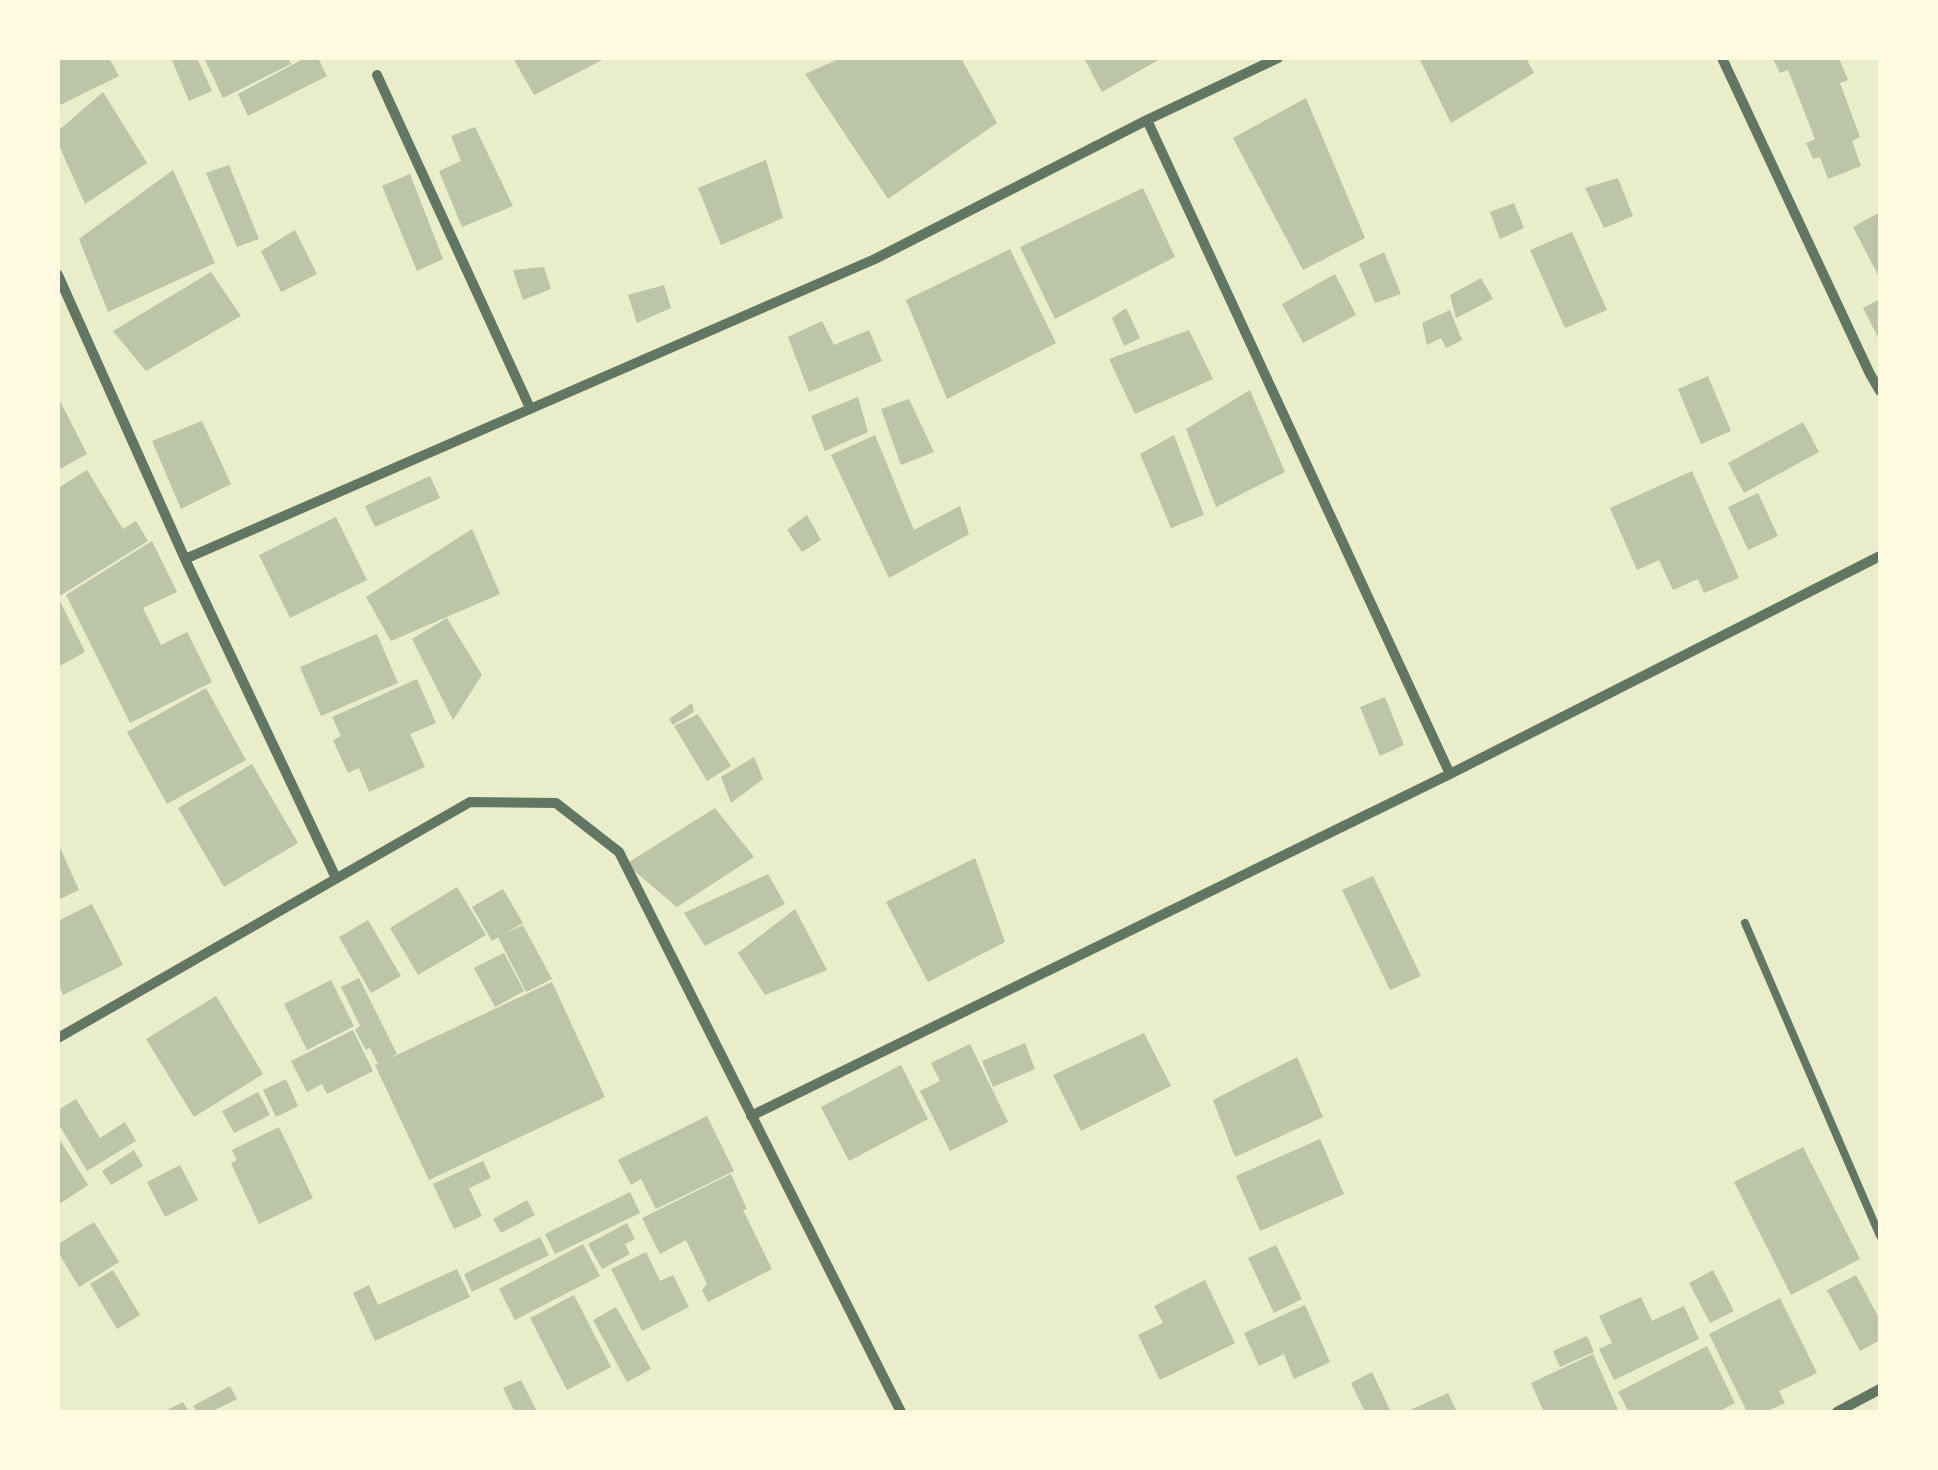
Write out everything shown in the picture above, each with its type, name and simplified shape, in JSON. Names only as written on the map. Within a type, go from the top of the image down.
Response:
[{"type":"street","points":[[185,558],[875,259],[1278,58]]},
{"type":"street","points":[[1722,58],[1880,391]]},
{"type":"street","points":[[377,75],[530,408]]},
{"type":"street","points":[[1147,120],[1450,774]]},
{"type":"street","points":[[58,275],[185,558],[336,878]]},
{"type":"street","points":[[751,1116],[1450,774],[1880,556]]},
{"type":"street","points":[[58,1038],[470,802],[556,803],[619,852],[901,1412]]},
{"type":"street","points":[[1837,1412],[1880,1390]]},
{"type":"lane","points":[[1745,923],[1880,1236]]},
{"type":"building","points":[[60,58],[109,58],[119,76],[60,105]]},
{"type":"building","points":[[171,58],[197,58],[212,91],[189,101]]},
{"type":"building","points":[[204,58],[288,58],[291,64],[223,98]]},
{"type":"building","points":[[305,58],[318,58],[327,76],[248,116],[238,94]]},
{"type":"building","points":[[513,58],[606,58],[534,95]]},
{"type":"building","points":[[841,58],[961,58],[997,123],[888,199],[805,74]]},
{"type":"building","points":[[1084,58],[1162,58],[1102,92]]},
{"type":"building","points":[[1419,58],[1526,58],[1534,73],[1451,123]]},
{"type":"building","points":[[1839,58],[1848,80],[1840,83],[1860,137],[1852,141],[1861,166],[1828,179],[1820,157],[1813,159],[1806,143],[1815,139],[1788,70],[1780,73],[1773,59]]},
{"type":"building","points":[[103,92],[147,163],[85,204],[58,143],[58,131]]},
{"type":"building","points":[[1306,98],[1365,238],[1303,270],[1233,138]]},
{"type":"building","points":[[475,127],[513,206],[462,227],[439,171],[461,161],[451,136]]},
{"type":"building","points":[[766,160],[783,218],[721,245],[698,188]]},
{"type":"building","points":[[229,165],[259,239],[237,247],[206,173]]},
{"type":"building","points":[[173,170],[215,263],[108,312],[79,239]]},
{"type":"building","points":[[410,174],[443,259],[417,271],[382,186]]},
{"type":"building","points":[[1618,178],[1633,216],[1604,228],[1585,188]]},
{"type":"building","points":[[1143,188],[1175,257],[1055,319],[1020,247]]},
{"type":"building","points":[[1514,203],[1524,228],[1500,239],[1490,212]]},
{"type":"building","points":[[1880,212],[1880,279],[1853,227]]},
{"type":"building","points":[[295,230],[317,274],[281,292],[261,251]]},
{"type":"building","points":[[1572,232],[1607,310],[1565,328],[1530,250]]},
{"type":"building","points":[[1010,249],[1056,343],[947,399],[906,300]]},
{"type":"building","points":[[1384,252],[1401,294],[1375,303],[1359,264]]},
{"type":"building","points":[[544,267],[551,289],[523,300],[513,270]]},
{"type":"building","points":[[211,272],[241,316],[146,371],[113,331]]},
{"type":"building","points":[[1335,274],[1356,315],[1303,343],[1282,304]]},
{"type":"building","points":[[1481,278],[1493,299],[1456,318],[1450,295]]},
{"type":"building","points":[[664,285],[671,308],[637,323],[628,295]]},
{"type":"building","points":[[1880,299],[1880,341],[1863,308]]},
{"type":"building","points":[[1126,308],[1140,338],[1124,346],[1112,318]]},
{"type":"building","points":[[1450,310],[1462,340],[1446,348],[1441,338],[1427,345],[1422,323]]},
{"type":"building","points":[[822,321],[834,345],[869,330],[882,361],[809,392],[788,337]]},
{"type":"building","points":[[1189,330],[1213,379],[1135,414],[1109,359]]},
{"type":"building","points":[[1708,376],[1731,431],[1701,444],[1678,389]]},
{"type":"building","points":[[1250,390],[1285,472],[1216,507],[1186,429]]},
{"type":"building","points":[[58,397],[87,454],[58,470]]},
{"type":"building","points":[[858,397],[868,432],[825,451],[811,416]]},
{"type":"building","points":[[909,399],[934,452],[901,465],[881,409]]},
{"type":"building","points":[[202,421],[231,484],[181,509],[152,441]]},
{"type":"building","points":[[1803,422],[1819,452],[1744,493],[1728,463]]},
{"type":"building","points":[[875,435],[914,530],[960,506],[969,534],[889,578],[831,455]]},
{"type":"building","points":[[1174,435],[1204,515],[1171,528],[1140,454]]},
{"type":"building","points":[[87,470],[123,529],[136,521],[148,541],[58,597],[58,488]]},
{"type":"building","points":[[1692,471],[1739,578],[1704,593],[1698,579],[1673,590],[1659,560],[1637,570],[1610,508]]},
{"type":"building","points":[[430,476],[440,498],[375,527],[365,506]]},
{"type":"building","points":[[1758,493],[1778,536],[1748,550],[1728,507]]},
{"type":"building","points":[[807,515],[821,540],[802,552],[787,530]]},
{"type":"building","points":[[336,517],[367,580],[290,618],[259,555]]},
{"type":"building","points":[[472,529],[500,594],[391,641],[366,597]]},
{"type":"building","points":[[152,541],[177,592],[143,608],[161,645],[187,632],[212,682],[130,723],[66,595]]},
{"type":"building","points":[[58,597],[85,652],[58,667]]},
{"type":"building","points":[[447,618],[482,675],[453,720],[412,639]]},
{"type":"building","points":[[377,634],[398,683],[321,716],[300,667]]},
{"type":"building","points":[[417,679],[436,723],[410,734],[425,767],[369,792],[359,768],[348,773],[333,740],[341,736],[332,717]]},
{"type":"building","points":[[206,688],[246,760],[167,804],[127,732]]},
{"type":"building","points":[[1385,697],[1404,745],[1380,756],[1360,707]]},
{"type":"building","points":[[692,703],[694,712],[673,725],[669,719]]},
{"type":"building","points":[[698,714],[731,766],[707,781],[674,726]]},
{"type":"building","points":[[754,757],[763,779],[731,803],[721,777]]},
{"type":"building","points":[[252,764],[298,843],[224,887],[178,808]]},
{"type":"building","points":[[715,808],[754,857],[677,907],[626,864]]},
{"type":"building","points":[[58,843],[79,890],[58,900]]},
{"type":"building","points":[[975,858],[1005,942],[928,982],[886,902]]},
{"type":"building","points":[[768,874],[785,904],[705,946],[684,913]]},
{"type":"building","points":[[1373,876],[1421,976],[1390,990],[1342,890]]},
{"type":"building","points":[[457,887],[486,935],[418,975],[390,928]]},
{"type":"building","points":[[503,889],[523,923],[504,934],[523,925],[552,979],[526,992],[498,937],[492,941],[472,907]]},
{"type":"building","points":[[92,904],[123,965],[63,995],[58,983],[58,921]]},
{"type":"building","points":[[795,909],[827,970],[765,995],[738,953]]},
{"type":"building","points":[[368,920],[401,976],[371,993],[339,937]]},
{"type":"building","points":[[504,953],[524,991],[495,1007],[474,968]]},
{"type":"building","points":[[359,978],[397,1054],[386,1060],[552,982],[605,1097],[429,1180],[375,1065],[378,1064],[355,1030],[360,1026],[341,987]]},
{"type":"building","points":[[331,980],[354,1026],[307,1050],[284,1004]]},
{"type":"building","points":[[216,996],[263,1074],[194,1117],[146,1039]]},
{"type":"building","points":[[353,1030],[373,1071],[327,1094],[322,1084],[307,1092],[291,1061]]},
{"type":"building","points":[[1144,1033],[1171,1086],[1081,1131],[1053,1075]]},
{"type":"building","points":[[1025,1043],[1035,1069],[993,1087],[982,1061]]},
{"type":"building","points":[[970,1044],[1008,1122],[950,1151],[920,1091],[940,1081],[931,1063]]},
{"type":"building","points":[[1297,1057],[1323,1117],[1235,1157],[1213,1100]]},
{"type":"building","points":[[901,1065],[928,1119],[849,1161],[821,1107]]},
{"type":"building","points":[[286,1079],[298,1106],[276,1117],[263,1090]]},
{"type":"building","points":[[258,1092],[270,1115],[234,1133],[222,1111]]},
{"type":"building","points":[[76,1099],[100,1138],[125,1122],[136,1141],[87,1171],[58,1123],[58,1110]]},
{"type":"building","points":[[707,1116],[734,1171],[656,1209],[641,1179],[631,1185],[618,1160]]},
{"type":"building","points":[[279,1127],[313,1198],[259,1224],[231,1163],[237,1160],[232,1150]]},
{"type":"building","points":[[58,1137],[88,1185],[58,1205]]},
{"type":"building","points":[[1320,1139],[1344,1194],[1260,1231],[1236,1176]]},
{"type":"building","points":[[1803,1147],[1860,1259],[1791,1295],[1734,1182]]},
{"type":"building","points":[[134,1150],[143,1166],[111,1185],[102,1171]]},
{"type":"building","points":[[483,1161],[491,1178],[469,1188],[482,1216],[454,1229],[433,1184]]},
{"type":"building","points":[[180,1165],[198,1200],[165,1217],[147,1182]]},
{"type":"building","points":[[731,1174],[747,1209],[743,1210],[772,1269],[708,1302],[702,1290],[707,1284],[686,1240],[660,1254],[642,1218]]},
{"type":"building","points":[[630,1192],[640,1213],[555,1254],[545,1234]]},
{"type":"building","points":[[527,1200],[535,1215],[501,1233],[493,1219]]},
{"type":"building","points":[[94,1222],[119,1262],[79,1287],[58,1252],[58,1244]]},
{"type":"building","points":[[627,1223],[635,1239],[625,1244],[630,1254],[602,1269],[588,1244]]},
{"type":"building","points":[[540,1237],[549,1255],[472,1292],[464,1274]]},
{"type":"building","points":[[583,1244],[600,1276],[515,1320],[499,1289]]},
{"type":"building","points":[[1276,1245],[1302,1299],[1274,1313],[1248,1258]]},
{"type":"building","points":[[646,1252],[660,1281],[673,1275],[689,1307],[642,1331],[611,1269]]},
{"type":"building","points":[[457,1269],[470,1297],[375,1341],[353,1293],[369,1285],[378,1305]]},
{"type":"building","points":[[113,1270],[140,1315],[117,1329],[90,1284]]},
{"type":"building","points":[[1713,1270],[1734,1311],[1710,1323],[1689,1283]]},
{"type":"building","points":[[1856,1275],[1880,1320],[1880,1340],[1860,1351],[1827,1290]]},
{"type":"building","points":[[1205,1280],[1235,1343],[1160,1380],[1138,1335],[1163,1323],[1154,1306]]},
{"type":"building","points":[[574,1295],[611,1367],[567,1390],[530,1318]]},
{"type":"building","points":[[1641,1297],[1652,1321],[1684,1306],[1699,1339],[1614,1380],[1599,1349],[1612,1343],[1599,1316]]},
{"type":"building","points":[[1780,1298],[1817,1373],[1779,1391],[1785,1403],[1765,1412],[1747,1412],[1709,1334]]},
{"type":"building","points":[[1305,1305],[1330,1362],[1294,1379],[1284,1354],[1259,1366],[1244,1333]]},
{"type":"building","points":[[616,1307],[651,1369],[627,1382],[593,1320]]},
{"type":"building","points":[[1587,1336],[1594,1352],[1560,1367],[1553,1351]]},
{"type":"building","points":[[1707,1346],[1735,1403],[1718,1412],[1629,1412],[1618,1392]]},
{"type":"building","points":[[1593,1354],[1619,1412],[1544,1412],[1531,1383]]},
{"type":"building","points":[[1372,1372],[1391,1412],[1365,1412],[1351,1383]]},
{"type":"building","points":[[521,1380],[537,1412],[515,1412],[503,1388]]},
{"type":"building","points":[[230,1386],[237,1399],[211,1412],[197,1412],[193,1406]]},
{"type":"building","points":[[1448,1393],[1457,1412],[1406,1412]]},
{"type":"building","points":[[183,1402],[189,1412],[163,1412]]}]
